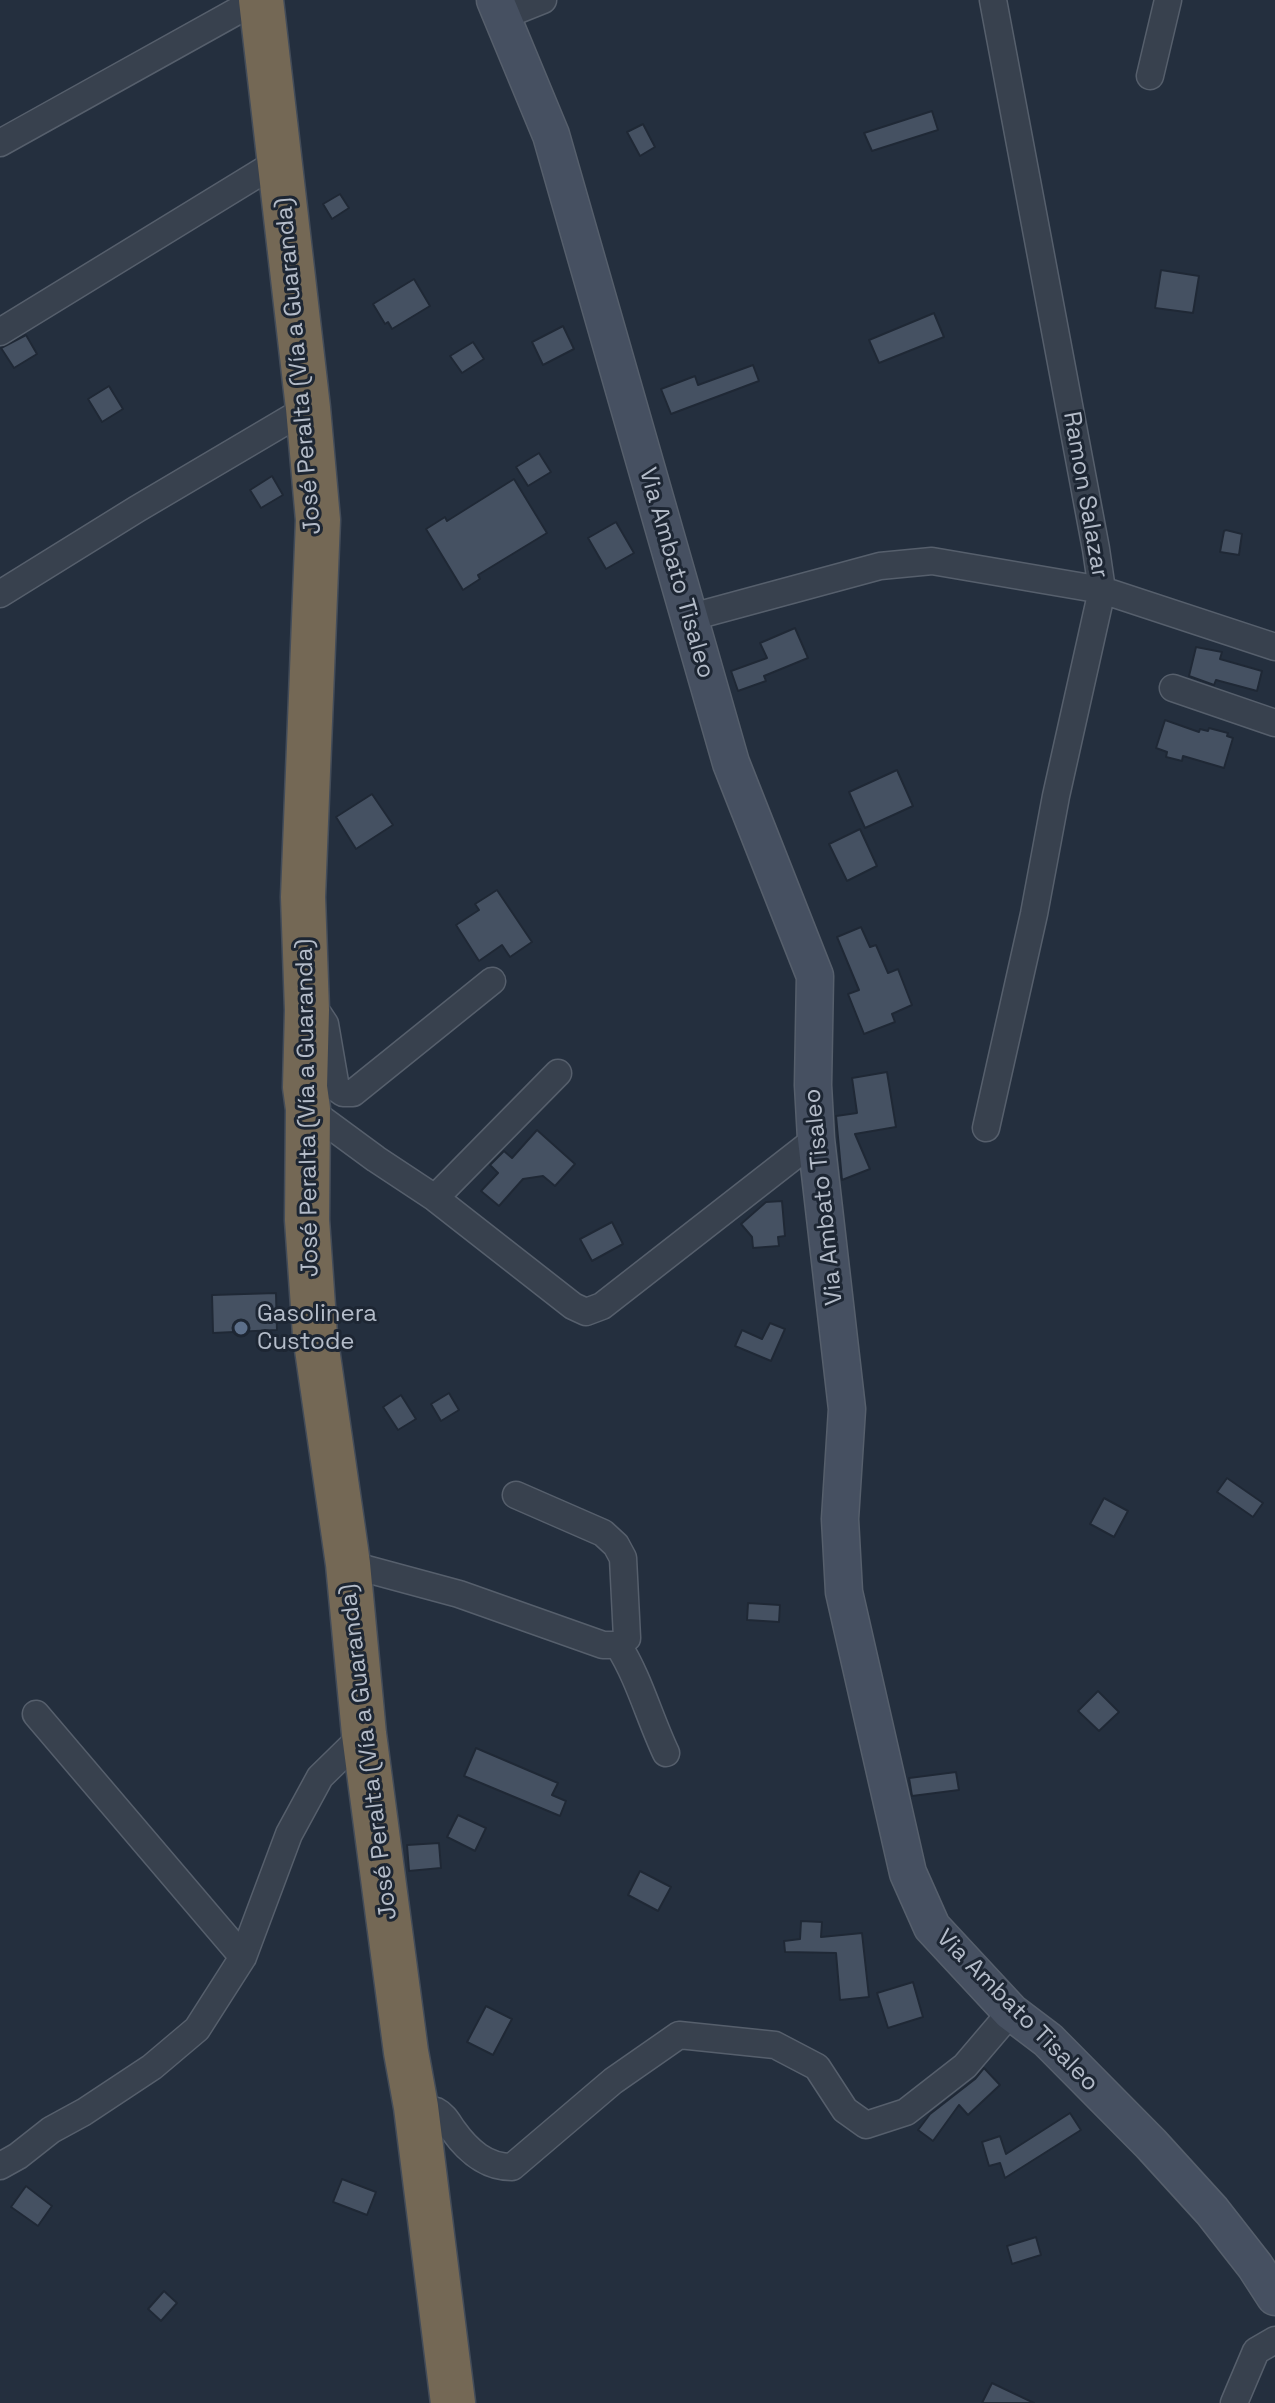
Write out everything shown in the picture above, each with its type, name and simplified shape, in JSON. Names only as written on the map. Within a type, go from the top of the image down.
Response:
[{"type":"highway","name":"José Peralta (Vía a Guaranda)","points":[[259,0],[308,408],[318,520],[303,897],[307,1010],[307,1220],[315,1335],[348,1564],[364,1734],[453,2403]]},
{"type":"main road","name":"Via Ambato Tisaleo","points":[[499,8],[551,135],[731,763],[815,976],[813,1085],[816,1139],[847,1409],[840,1519],[844,1592],[908,1873],[932,1927],[1011,2012],[1048,2040],[1151,2144],[1212,2211],[1275,2297]]},
{"type":"street","points":[[0,143],[259,0]]},
{"type":"street","points":[[499,8],[543,0]]},
{"type":"street","name":"Ramon Salazar","points":[[986,1128],[1102,590],[993,0]]},
{"type":"street","points":[[1150,76],[1168,0]]},
{"type":"street","points":[[0,332],[279,161]]},
{"type":"street","points":[[0,594],[308,408]]},
{"type":"street","points":[[688,618],[880,566],[932,561],[1102,590],[1275,647]]},
{"type":"street","points":[[1173,688],[1275,723]]},
{"type":"street","points":[[307,1010],[319,1015],[325,1024],[336,1088],[343,1093],[353,1093],[492,981]]},
{"type":"street","points":[[435,1198],[558,1073]]},
{"type":"street","points":[[308,1109],[435,1198],[573,1306],[586,1312],[602,1306],[816,1139]]},
{"type":"street","points":[[348,1564],[459,1594],[603,1645],[618,1645],[627,1638],[623,1558],[616,1545],[603,1533],[516,1495]]},
{"type":"street","points":[[618,1645],[632,1667],[666,1753]]},
{"type":"street","points":[[36,1714],[243,1957]]},
{"type":"street","points":[[0,2166],[152,2067],[197,2029],[243,1957],[289,1834],[320,1777],[364,1734]]},
{"type":"street","points":[[416,2107],[436,2111],[446,2119],[464,2145],[483,2160],[497,2167],[512,2167],[613,2081],[679,2035],[775,2045],[817,2067],[845,2110],[866,2125],[906,2112],[965,2066],[1011,2012]]},
{"type":"street","points":[[1234,2403],[1256,2351],[1275,2340]]},
{"type":"building","points":[[932,111],[938,130],[872,151],[864,133]]},
{"type":"building","points":[[643,124],[655,147],[640,156],[627,132]]},
{"type":"building","points":[[340,194],[349,208],[332,219],[323,204]]},
{"type":"building","points":[[1161,270],[1199,276],[1193,313],[1155,308]]},
{"type":"building","points":[[414,279],[430,306],[392,329],[388,322],[385,324],[373,304]]},
{"type":"building","points":[[934,313],[944,337],[879,363],[869,340]]},
{"type":"building","points":[[563,326],[574,349],[543,365],[532,342]]},
{"type":"building","points":[[26,335],[37,354],[14,368],[1,348]]},
{"type":"building","points":[[473,342],[484,359],[462,373],[450,356]]},
{"type":"building","points":[[753,365],[759,381],[671,414],[661,389],[695,376],[698,385]]},
{"type":"building","points":[[109,386],[123,409],[102,422],[88,399]]},
{"type":"building","points":[[539,453],[551,472],[528,486],[516,467]]},
{"type":"building","points":[[272,476],[283,495],[261,508],[250,490]]},
{"type":"building","points":[[514,479],[547,533],[478,575],[480,579],[463,590],[426,529],[445,517],[447,521]]},
{"type":"building","points":[[616,522],[634,553],[606,569],[588,538]]},
{"type":"building","points":[[1226,530],[1242,534],[1239,555],[1220,552]]},
{"type":"building","points":[[795,628],[808,658],[764,676],[766,681],[738,691],[731,671],[767,658],[760,643]]},
{"type":"building","points":[[1196,647],[1222,652],[1220,659],[1262,671],[1257,691],[1216,680],[1214,685],[1189,676]]},
{"type":"building","points":[[1165,720],[1199,732],[1200,729],[1208,731],[1209,728],[1228,733],[1227,736],[1233,738],[1224,768],[1183,756],[1182,761],[1166,757],[1167,752],[1156,748]]},
{"type":"building","points":[[897,770],[913,806],[865,828],[849,792]]},
{"type":"building","points":[[372,794],[393,825],[356,849],[336,817]]},
{"type":"building","points":[[860,829],[877,866],[847,881],[829,844]]},
{"type":"building","points":[[497,890],[532,942],[510,957],[502,945],[479,961],[456,925],[479,910],[475,904]]},
{"type":"building","points":[[861,927],[870,947],[876,945],[888,973],[898,969],[912,1005],[892,1014],[895,1022],[864,1034],[848,994],[859,990],[837,937]]},
{"type":"building","points":[[887,1072],[896,1127],[855,1134],[870,1169],[842,1180],[836,1116],[857,1113],[852,1078]]},
{"type":"building","points":[[537,1130],[575,1164],[555,1186],[543,1176],[523,1179],[499,1206],[481,1191],[498,1173],[490,1165],[504,1151],[512,1158]]},
{"type":"building","points":[[782,1201],[785,1236],[778,1237],[779,1246],[753,1248],[752,1237],[741,1224],[766,1202]]},
{"type":"building","points":[[612,1222],[623,1244],[592,1261],[580,1239]]},
{"type":"building","points":[[276,1293],[277,1330],[213,1333],[212,1295]]},
{"type":"building","points":[[770,1323],[785,1329],[771,1361],[735,1346],[742,1330],[762,1339]]},
{"type":"building","points":[[449,1393],[459,1410],[441,1421],[431,1404]]},
{"type":"building","points":[[401,1395],[416,1419],[398,1430],[383,1407]]},
{"type":"building","points":[[1227,1478],[1263,1503],[1253,1517],[1217,1492]]},
{"type":"building","points":[[1104,1498],[1128,1511],[1114,1537],[1090,1524]]},
{"type":"building","points":[[748,1603],[780,1605],[779,1622],[747,1620]]},
{"type":"building","points":[[1098,1691],[1119,1712],[1099,1731],[1078,1711]]},
{"type":"building","points":[[476,1748],[558,1783],[552,1795],[566,1801],[560,1816],[464,1776]]},
{"type":"building","points":[[956,1772],[959,1790],[912,1796],[909,1778]]},
{"type":"building","points":[[458,1815],[486,1828],[475,1851],[447,1837]]},
{"type":"building","points":[[439,1843],[441,1868],[409,1871],[407,1845]]},
{"type":"building","points":[[640,1871],[671,1887],[658,1911],[628,1895]]},
{"type":"building","points":[[801,1921],[822,1922],[821,1937],[862,1933],[869,1997],[840,2000],[836,1953],[785,1952],[784,1941],[800,1939]]},
{"type":"building","points":[[913,1982],[923,2017],[888,2028],[877,1993]]},
{"type":"building","points":[[486,2006],[512,2019],[493,2055],[467,2042]]},
{"type":"building","points":[[984,2068],[1000,2085],[968,2115],[959,2105],[933,2141],[918,2130],[930,2114],[975,2079]]},
{"type":"building","points":[[1070,2113],[1081,2130],[1005,2178],[1000,2163],[989,2166],[982,2142],[1000,2136],[1006,2154]]},
{"type":"building","points":[[342,2179],[376,2192],[367,2215],[333,2202]]},
{"type":"building","points":[[26,2186],[52,2206],[38,2226],[11,2207]]},
{"type":"building","points":[[1036,2237],[1041,2255],[1012,2264],[1007,2246]]},
{"type":"building","points":[[164,2291],[177,2303],[161,2321],[148,2309]]},
{"type":"building","points":[[992,2383],[1034,2403],[982,2403]]},
{"type":"place","name":"Gasolinera Custode","points":[[241,1328]]}]
